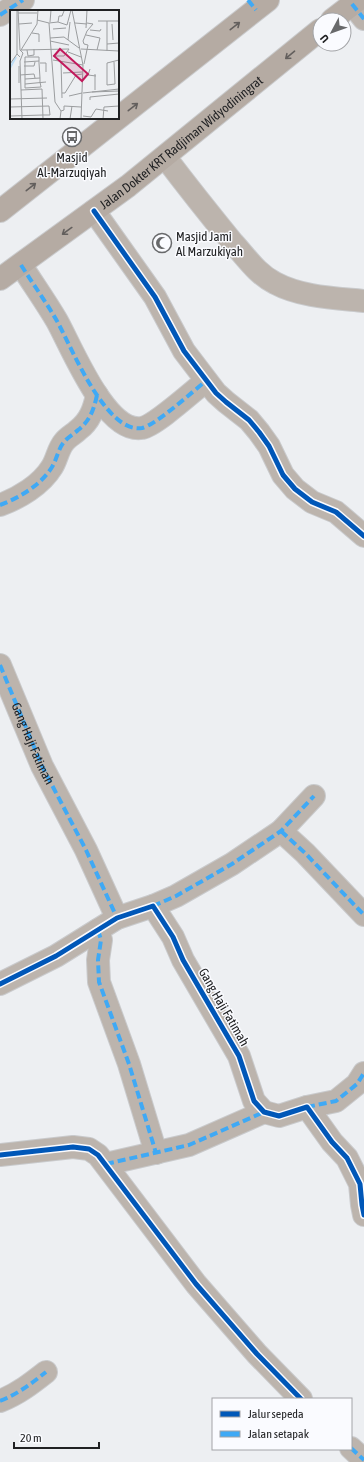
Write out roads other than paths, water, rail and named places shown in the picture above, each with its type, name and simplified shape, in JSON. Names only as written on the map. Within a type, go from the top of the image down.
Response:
[{"type":"main road","points":[[119,115],[257,3]]},
{"type":"main road","name":"Jalan Dokter KRT Radjiman Widyodiningrat","points":[[0,279],[21,265],[165,157],[312,37]]},
{"type":"main road","points":[[0,211],[114,119]]},
{"type":"street","points":[[0,15],[23,0]]},
{"type":"street","points":[[165,157],[210,215],[258,272],[274,283],[296,292],[364,301]]},
{"type":"street","points":[[94,211],[155,297],[184,351],[206,381],[226,402],[248,420],[259,432],[269,446],[283,474],[295,489],[312,502],[336,512],[364,536]]},
{"type":"street","points":[[21,265],[57,321],[96,395],[119,421],[132,427],[145,428],[165,415],[206,381]]},
{"type":"street","points":[[0,505],[42,480],[52,467],[64,442],[82,427],[91,416],[96,395]]},
{"type":"street","name":"Gang Haji Fatimah","points":[[0,665],[42,766],[86,850],[117,918]]},
{"type":"street","points":[[0,984],[56,956],[117,918],[153,906],[176,896],[232,864],[281,831],[314,796]]},
{"type":"street","points":[[281,831],[306,853],[364,915]]},
{"type":"street","name":"Gang Haji Fatimah","points":[[153,906],[173,937],[183,960],[239,1056],[254,1101],[264,1112]]},
{"type":"street","points":[[98,930],[101,940],[98,960],[99,982],[129,1064],[156,1153]]},
{"type":"street","points":[[106,1164],[189,1145],[264,1112],[279,1116],[307,1107],[336,1101],[357,1084],[364,1073]]},
{"type":"street","points":[[307,1107],[332,1142],[347,1158],[360,1184],[364,1215]]},
{"type":"street","points":[[0,1155],[73,1147],[89,1149],[98,1155],[196,1284],[257,1354],[300,1398]]},
{"type":"street","points":[[0,1401],[10,1398],[46,1372]]},
{"type":"street","points":[[352,1449],[364,1460]]},
{"type":"place","name":"Masjid Al-Marzuqiyah","points":[[72,137]]},
{"type":"place","name":"Masjid Jami Al Marzukiyah","points":[[162,243]]}]
